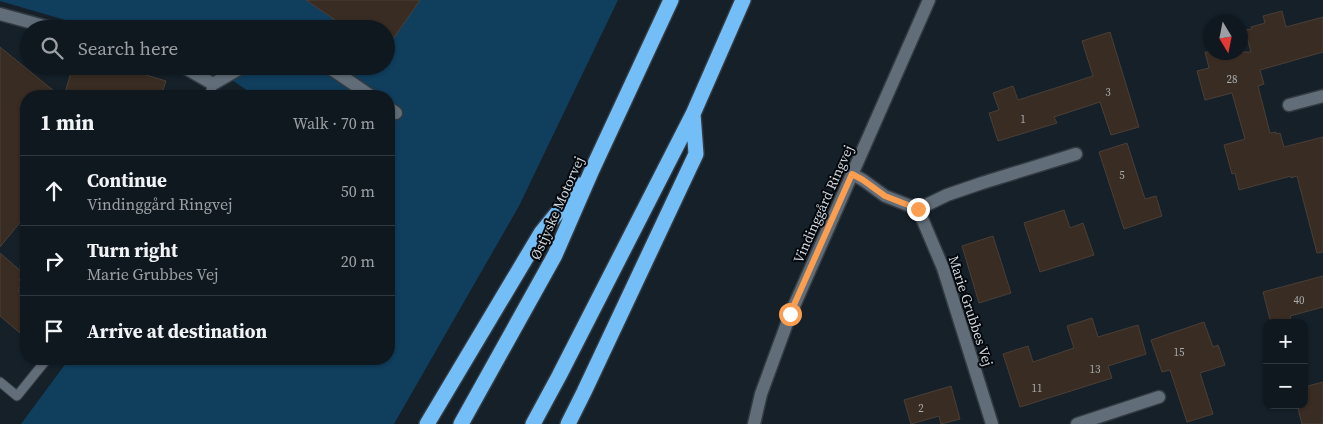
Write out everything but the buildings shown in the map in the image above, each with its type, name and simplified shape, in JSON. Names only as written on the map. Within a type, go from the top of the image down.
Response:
[{"type":"highway","name":"Østjyske Motorvej","points":[[462,424],[555,255],[670,0]]},
{"type":"highway","points":[[533,424],[560,376],[693,114],[743,0]]},
{"type":"highway","points":[[568,424],[696,154],[693,114]]},
{"type":"highway","points":[[427,424],[541,233],[592,170]]},
{"type":"street","name":"Vindinggård Ringvej","points":[[754,424],[761,394],[790,314],[929,0]]},
{"type":"street","points":[[0,14],[22,20]]},
{"type":"street","points":[[193,75],[211,90],[232,75]]},
{"type":"street","points":[[340,75],[362,90]]},
{"type":"street","points":[[1289,105],[1323,96]]},
{"type":"street","points":[[852,174],[885,196],[918,209],[947,195],[1076,154]]},
{"type":"street","name":"Marie Grubbes Vej","points":[[918,209],[943,268],[992,424]]},
{"type":"street","points":[[1077,424],[1159,397]]},
{"type":"lane","points":[[0,382],[17,396],[42,365]]},
{"type":"shaded area","points":[[618,0],[519,206],[394,424],[21,424],[65,365],[395,365],[395,90],[246,90],[225,75],[395,75],[395,20],[65,20],[0,1]]},
{"type":"route","points":[[790,314],[852,174],[885,196],[918,209]]}]
